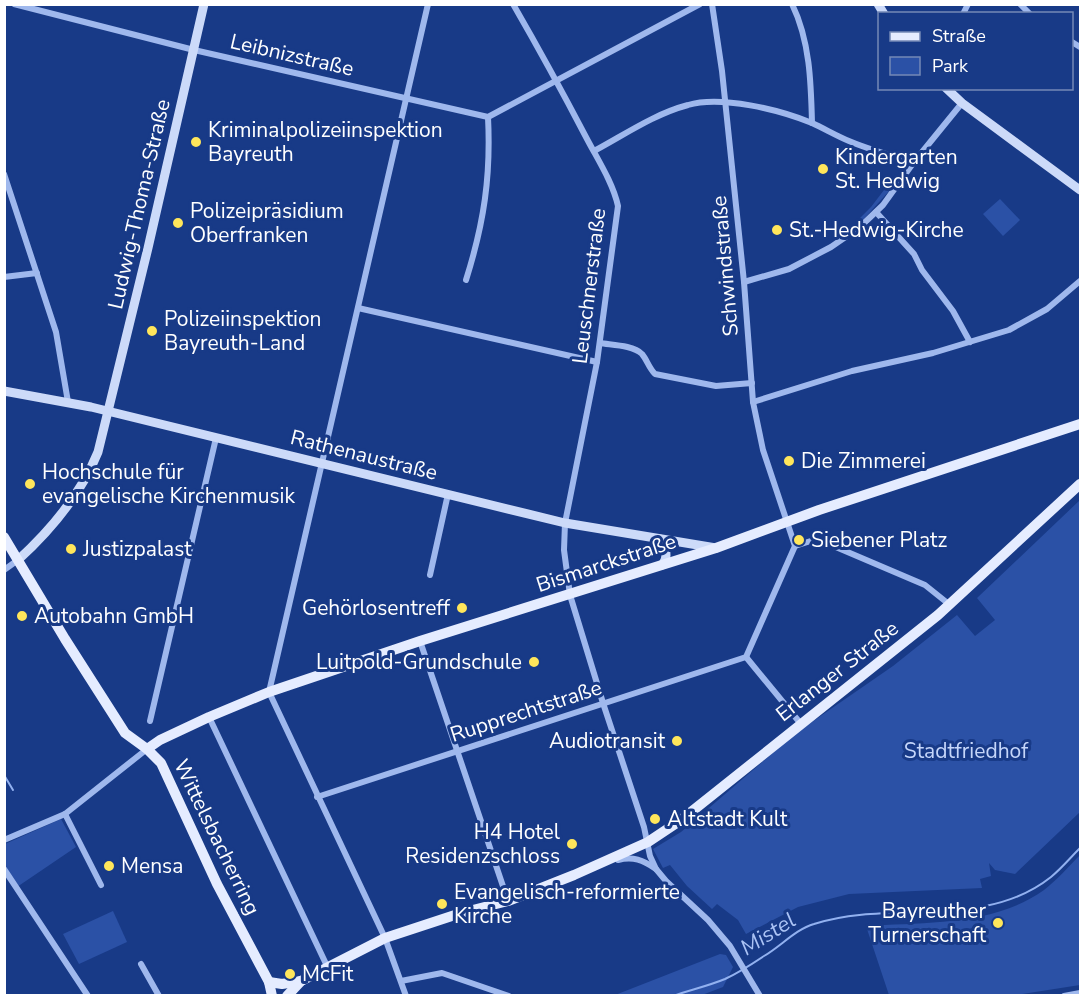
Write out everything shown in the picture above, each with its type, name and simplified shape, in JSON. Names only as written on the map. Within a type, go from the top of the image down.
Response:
[{"type":"main road","name":"Ludwig-Thoma-Straße","points":[[18,560],[52,527],[89,473],[98,452],[204,4]]},
{"type":"main road","points":[[948,90],[962,103],[1080,190]]},
{"type":"main road","name":"Rathenaustraße","points":[[4,391],[109,411],[565,523],[710,547]]},
{"type":"main road","name":"Bismarckstraße","points":[[147,749],[160,740],[209,717],[269,692],[420,641],[662,565],[1080,424]]},
{"type":"main road","name":"Erlanger Straße","points":[[301,981],[385,938],[461,913],[508,901],[601,864],[648,842],[681,820],[950,605],[1079,487]]},
{"type":"main road","name":"Wittelsbacherring","points":[[4,537],[125,733],[161,763],[217,884],[269,982],[272,996]]},
{"type":"main road","points":[[660,539],[667,557],[662,565]]},
{"type":"main road","points":[[269,982],[282,984],[301,981]]},
{"type":"main road","points":[[287,996],[301,981]]},
{"type":"street","name":"Leibnizstraße","points":[[14,4],[194,50],[488,117]]},
{"type":"street","points":[[406,996],[385,938],[269,692],[428,4]]},
{"type":"street","name":"Leuschnerstraße","points":[[513,4],[594,151],[618,206],[600,343],[565,523],[564,550],[570,595],[648,842],[650,856],[656,869]]},
{"type":"street","points":[[466,280],[483,217],[488,187],[490,157],[488,117],[700,4]]},
{"type":"street","name":"Schwindstraße","points":[[712,4],[722,71],[744,282],[753,402],[763,450],[786,522]]},
{"type":"street","points":[[792,4],[808,63],[812,123]]},
{"type":"street","points":[[594,151],[665,112],[689,104],[725,102],[783,113],[812,123],[849,141],[914,162]]},
{"type":"street","points":[[744,282],[789,269],[806,261],[860,226],[883,205],[914,162],[962,103]]},
{"type":"street","points":[[4,174],[57,332],[68,402]]},
{"type":"street","points":[[876,212],[915,254],[922,270],[954,311],[970,342]]},
{"type":"street","points":[[4,277],[37,273]]},
{"type":"street","points":[[753,402],[852,371],[970,342],[1019,325],[1047,309],[1080,281]]},
{"type":"street","points":[[358,308],[597,362]]},
{"type":"street","points":[[600,343],[636,350],[644,356],[655,374],[716,386],[752,383]]},
{"type":"street","points":[[150,721],[216,438]]},
{"type":"street","points":[[430,575],[448,494]]},
{"type":"street","points":[[786,522],[795,546],[746,657],[801,724]]},
{"type":"street","points":[[795,546],[817,538],[925,585],[950,605]]},
{"type":"street","points":[[4,570],[18,560]]},
{"type":"street","points":[[420,641],[508,901]]},
{"type":"street","name":"Rupprechtstraße","points":[[317,796],[746,657]]},
{"type":"street","points":[[209,717],[327,966]]},
{"type":"street","points":[[4,840],[65,814],[147,749]]},
{"type":"street","points":[[65,814],[101,885]]},
{"type":"street","name":"Erlanger Straße","points":[[601,864],[634,858],[656,869]]},
{"type":"street","points":[[4,869],[88,996]]},
{"type":"street","points":[[656,869],[708,920],[732,950],[760,996]]},
{"type":"street","points":[[141,964],[159,996]]},
{"type":"street","points":[[401,981],[442,973],[510,996]]},
{"type":"street","points":[[1064,996],[1080,993]]},
{"type":"green space","points":[[894,177],[899,180],[862,221],[859,219],[871,207]]},
{"type":"green space","points":[[1000,199],[1020,220],[1003,236],[983,214]]},
{"type":"green space","name":"Stadtfriedhof","points":[[1080,500],[1080,812],[1015,874],[995,870],[989,863],[991,876],[980,879],[982,888],[849,894],[798,907],[746,934],[738,920],[717,904],[712,909],[687,886],[670,865],[663,868],[653,849],[681,832],[796,733],[893,666],[957,615],[975,636],[995,620],[977,598]]},
{"type":"green space","points":[[61,819],[76,847],[17,887],[5,865],[5,844]]},
{"type":"green space","name":"Bayreuther Turnerschaft","points":[[1080,855],[1080,985],[1016,995],[889,995],[866,926],[958,920],[1003,910],[1024,902],[1044,890]]},
{"type":"green space","points":[[113,911],[127,942],[79,964],[63,934]]},
{"type":"green space","points":[[720,954],[726,955],[733,967],[723,987],[702,995],[615,995]]},
{"type":"waterway","points":[[4,775],[13,790]]},
{"type":"waterway","name":"Mistel","points":[[673,996],[730,977],[807,926],[814,924],[844,917],[966,909],[996,904],[1024,893],[1051,877],[1080,848]]},
{"type":"place","name":"Kriminalpolizeiinspektion Bayreuth","points":[[196,142]]},
{"type":"place","name":"Kindergarten St. Hedwig","points":[[823,169]]},
{"type":"place","name":"Polizeipräsidium Oberfranken","points":[[178,223]]},
{"type":"place","name":"St.-Hedwig-Kirche","points":[[777,230]]},
{"type":"place","name":"Polizeiinspektion Bayreuth-Land","points":[[152,331]]},
{"type":"place","name":"Die Zimmerei","points":[[789,461]]},
{"type":"place","name":"Hochschule für evangelische Kirchenmusik","points":[[30,484]]},
{"type":"place","name":"Siebener Platz","points":[[799,540]]},
{"type":"place","name":"Justizpalast","points":[[71,549]]},
{"type":"place","name":"Gehörlosentreff","points":[[462,608]]},
{"type":"place","name":"Autobahn GmbH","points":[[22,616]]},
{"type":"place","name":"Luitpold-Grundschule","points":[[534,662]]},
{"type":"place","name":"Audiotransit","points":[[677,741]]},
{"type":"place","name":"Altstadt Kult","points":[[655,819]]},
{"type":"place","name":"H4 Hotel Residenzschloss","points":[[572,844]]},
{"type":"place","name":"Mensa","points":[[109,866]]},
{"type":"place","name":"Evangelisch-reformierte Kirche","points":[[442,904]]},
{"type":"place","name":"Bayreuther Turnerschaft","points":[[998,923]]},
{"type":"place","name":"McFit","points":[[290,974]]}]
